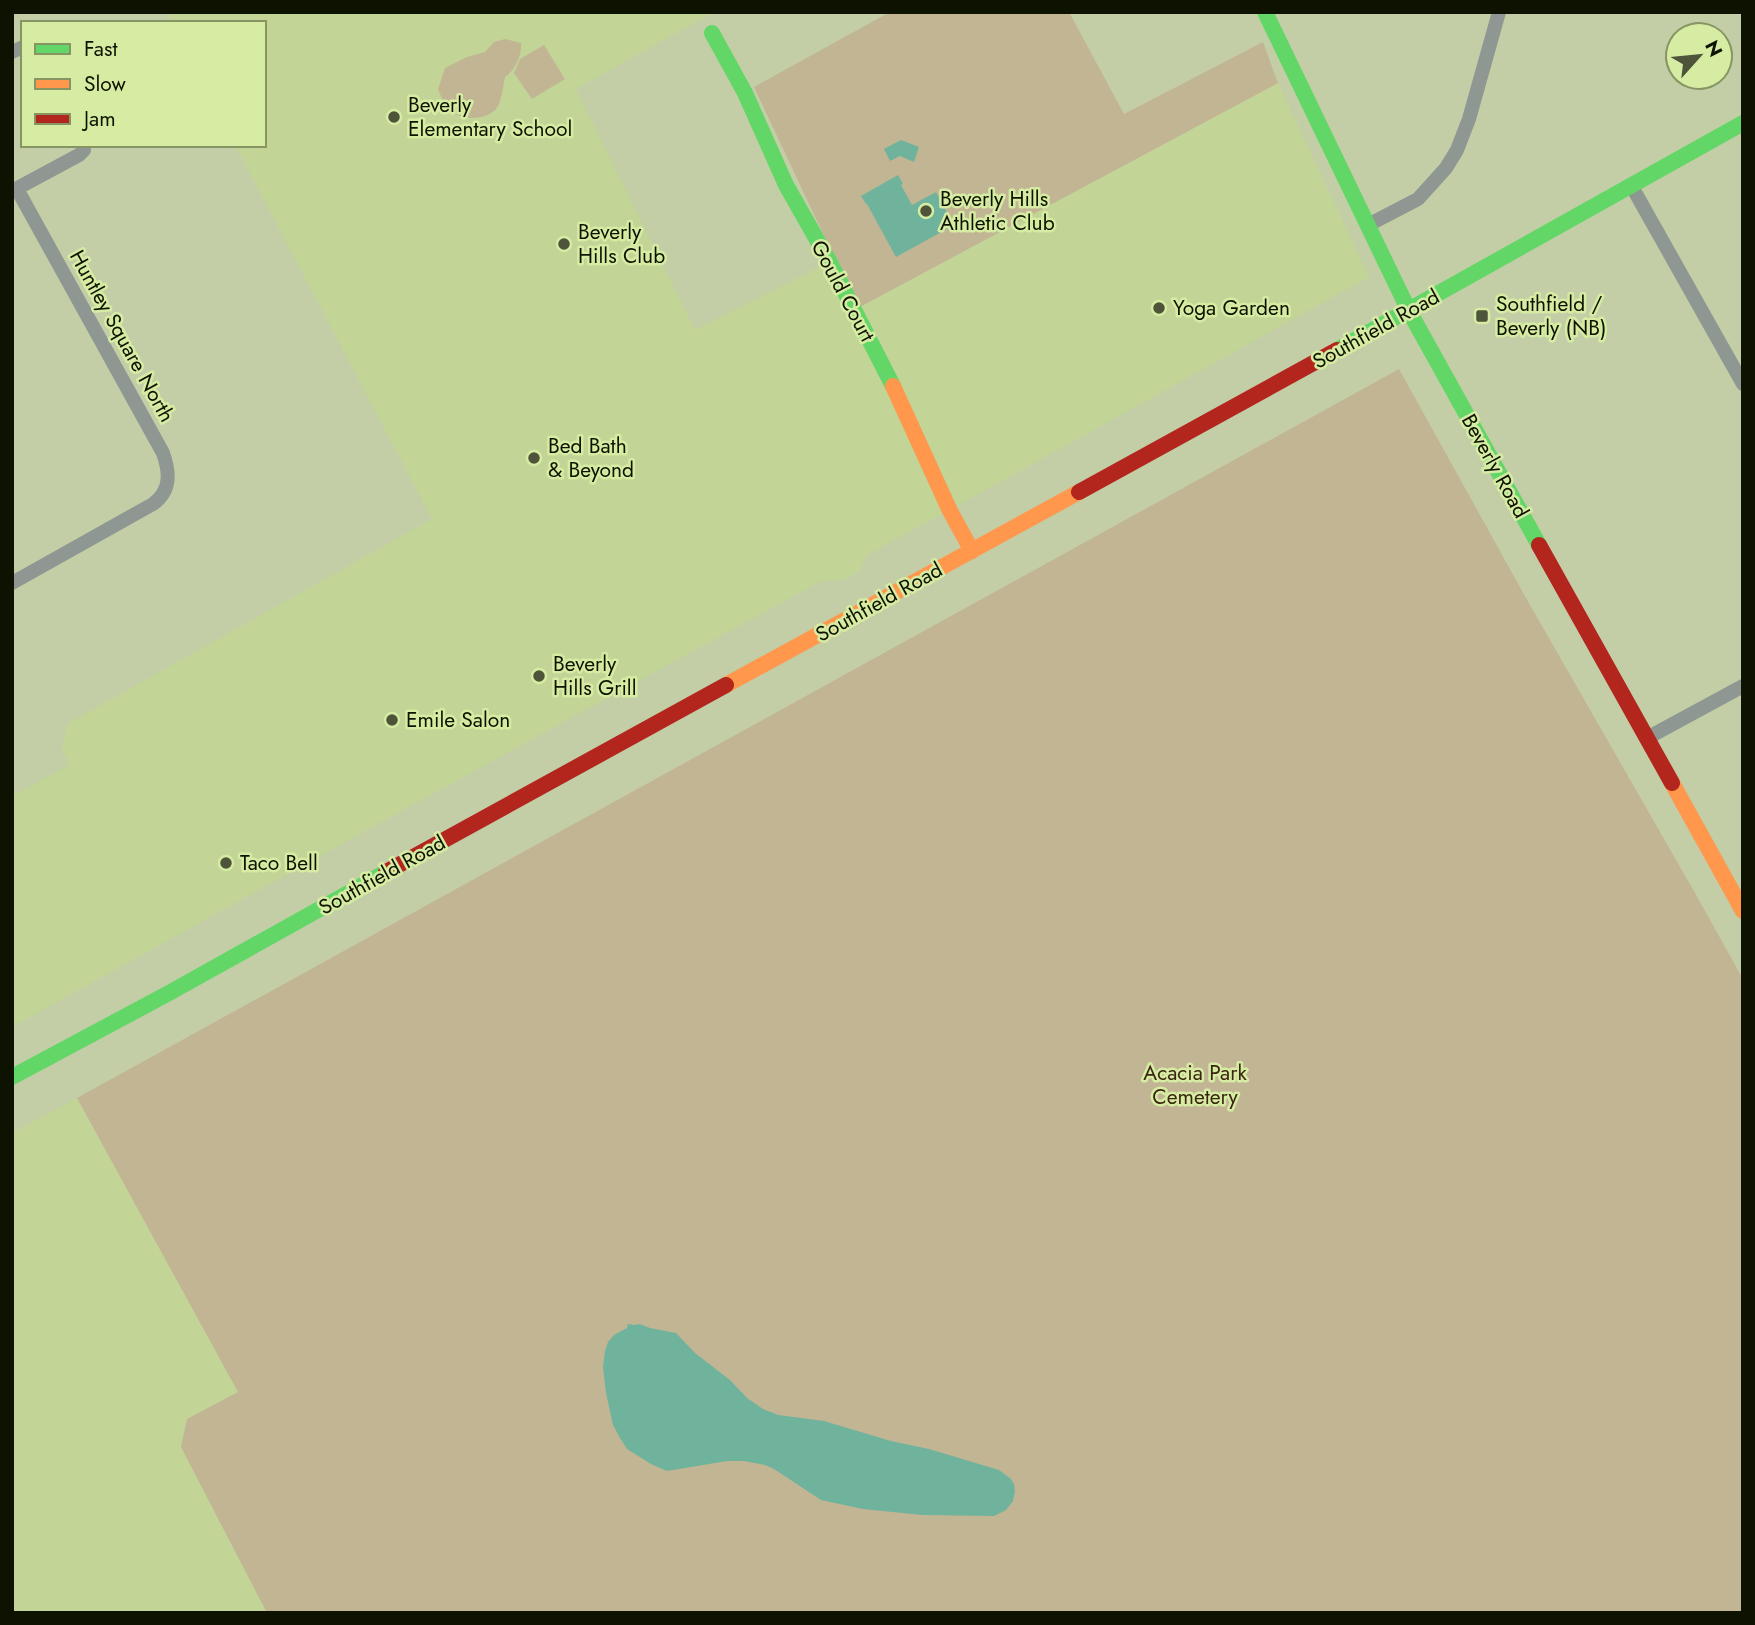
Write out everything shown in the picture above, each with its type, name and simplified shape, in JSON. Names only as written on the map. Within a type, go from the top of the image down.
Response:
[{"type":"main road","name":"Beverly Road","points":[[1265,12],[1409,311],[1743,911]]},
{"type":"main road","name":"Gould Court","points":[[712,33],[745,93],[786,185],[829,261],[894,388],[950,511],[972,551]]},
{"type":"main road","name":"Southfield Road","points":[[12,1077],[180,988],[502,807],[1409,311],[1743,123]]},
{"type":"street","points":[[1367,225],[1418,199],[1452,159],[1469,119],[1499,12]]},
{"type":"street","points":[[15,190],[79,155],[84,147]]},
{"type":"street","points":[[1631,185],[1743,384]]},
{"type":"street","name":"Huntley Square North","points":[[12,583],[153,504],[164,494],[167,486],[167,465],[163,453],[15,190]]},
{"type":"street","points":[[1647,738],[1743,686]]},
{"type":"shaded area","points":[[166,12],[714,12],[576,89],[695,330],[825,264],[945,512],[866,556],[860,571],[844,580],[821,581],[12,1027],[12,796],[69,765],[62,749],[67,724],[432,519],[236,147],[266,147],[266,21],[171,21]]},
{"type":"shaded area","points":[[1278,83],[1369,277],[957,506],[858,308]]},
{"type":"shaded area","points":[[77,1098],[238,1392],[187,1419],[181,1447],[267,1613],[12,1613],[12,1133]]},
{"type":"green space","name":"Beverly Hills Athletic Club","points":[[890,12],[1069,12],[1124,114],[1263,42],[1278,83],[858,308],[754,87]]},
{"type":"green space","points":[[505,39],[521,43],[521,48],[515,67],[505,77],[496,109],[486,116],[472,118],[454,113],[446,105],[438,89],[445,68],[485,52],[494,42]]},
{"type":"green space","points":[[544,45],[565,79],[532,99],[514,73],[520,59]]},
{"type":"green space","name":"Acacia Park Cemetery","points":[[1399,369],[1743,979],[1743,1613],[267,1613],[181,1447],[187,1419],[238,1392],[77,1098]]},
{"type":"water","points":[[901,140],[919,147],[914,162],[900,156],[890,161],[884,149]]},
{"type":"water","points":[[898,175],[912,205],[936,192],[954,225],[896,257],[861,196]]},
{"type":"water","points":[[628,1324],[640,1324],[676,1333],[747,1398],[778,1415],[824,1421],[999,1470],[1014,1484],[1013,1501],[1006,1510],[994,1516],[922,1515],[863,1509],[821,1500],[765,1465],[727,1461],[667,1471],[651,1464],[627,1449],[620,1438],[613,1425],[606,1393],[603,1367],[605,1351],[608,1342],[627,1328]]},
{"type":"traffic: fast","points":[[1265,12],[1409,311],[1539,545]]},
{"type":"traffic: fast","points":[[712,33],[745,93],[786,185],[829,261],[893,386]]},
{"type":"traffic: fast","points":[[1337,350],[1743,123]]},
{"type":"traffic: fast","points":[[12,1077],[386,872]]},
{"type":"traffic: slow","points":[[893,386],[950,511],[972,551]]},
{"type":"traffic: slow","points":[[726,685],[1079,492]]},
{"type":"traffic: slow","points":[[1672,783],[1743,911]]},
{"type":"traffic: jam","points":[[1079,492],[1337,350]]},
{"type":"traffic: jam","points":[[1539,545],[1672,783]]},
{"type":"traffic: jam","points":[[386,872],[726,685]]},
{"type":"place","name":"Beverly Elementary School","points":[[394,117]]},
{"type":"place","name":"Beverly Hills Athletic Club","points":[[926,211]]},
{"type":"place","name":"Beverly Hills Club","points":[[564,244]]},
{"type":"place","name":"Yoga Garden","points":[[1159,308]]},
{"type":"place","name":"Southfield / Beverly (NB)","points":[[1482,316]]},
{"type":"place","name":"Bed Bath & Beyond","points":[[534,458]]},
{"type":"place","name":"Beverly Hills Grill","points":[[539,676]]},
{"type":"place","name":"Emile Salon","points":[[392,720]]},
{"type":"place","name":"Taco Bell","points":[[226,863]]}]
